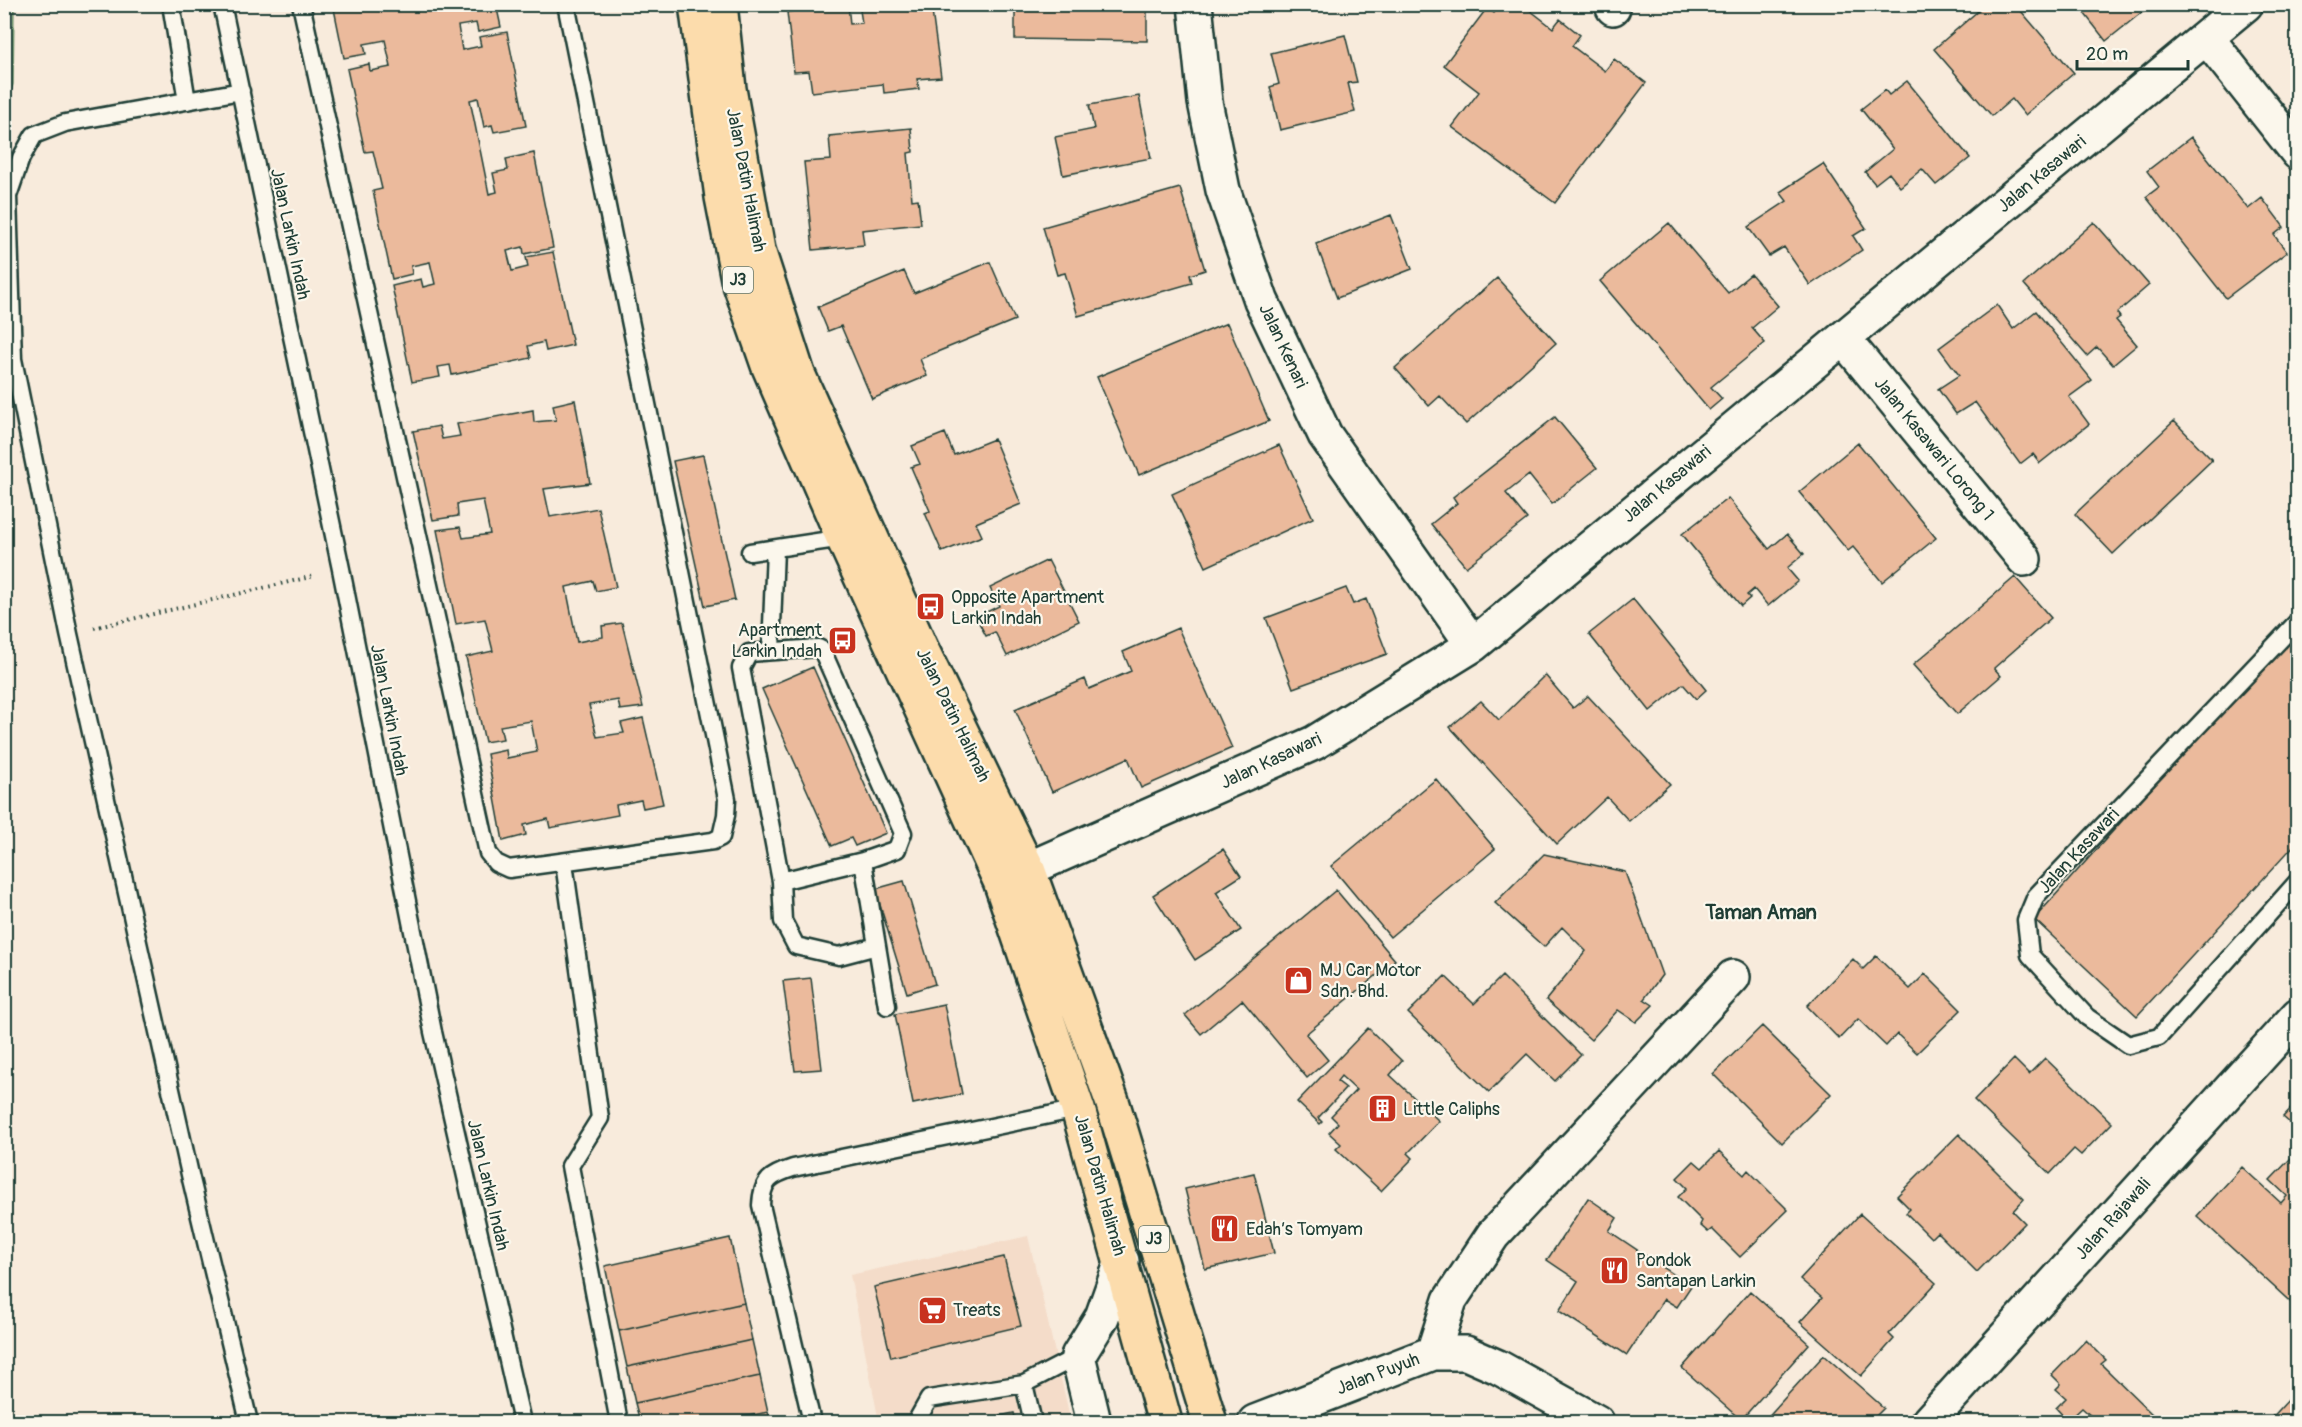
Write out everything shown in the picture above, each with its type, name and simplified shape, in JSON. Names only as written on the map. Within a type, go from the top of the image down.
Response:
[{"type":"main road","name":"Jalan Datin Halimah","points":[[696,4],[722,197],[738,279],[768,365],[843,538],[1000,881],[1078,1109],[1165,1422]]},
{"type":"main road","name":"Jalan Datin Halimah","points":[[720,4],[729,89],[758,250],[798,374],[921,648],[1028,869],[1112,1101],[1210,1422]]},
{"type":"street","name":"Jalan Kenari","points":[[1195,4],[1205,102],[1223,190],[1260,300],[1325,435],[1473,645]]},
{"type":"street","name":"Jalan Kasawari","points":[[1028,869],[1314,743],[1473,645],[2246,4]]},
{"type":"street","points":[[2207,38],[2298,153]]},
{"type":"street","name":"Jalan Kasawari Lorong 1","points":[[1843,338],[2024,559]]},
{"type":"street","points":[[1433,1353],[1450,1300],[1493,1235],[1733,977]]},
{"type":"street","name":"Jalan Rajawali","points":[[1928,1422],[2298,1015]]},
{"type":"street","points":[[1094,1422],[1078,1356],[1102,1317],[1122,1261]]},
{"type":"street","name":"Jalan Puyuh","points":[[1255,1422],[1433,1353],[1466,1353],[1498,1367],[1598,1422]]},
{"type":"lane","points":[[171,4],[187,101]]},
{"type":"lane","name":"Jalan Larkin Indah","points":[[222,4],[341,568],[433,1032],[522,1422]]},
{"type":"lane","points":[[301,4],[488,853],[496,863],[509,869],[713,841],[721,837],[726,815],[727,799],[688,561],[566,4]]},
{"type":"lane","points":[[241,91],[65,123],[34,135],[21,158],[8,196],[13,359],[69,634],[191,1179],[249,1422]]},
{"type":"lane","points":[[750,552],[843,538]]},
{"type":"lane","points":[[771,651],[775,549]]},
{"type":"lane","name":"Jalan Kasawari","points":[[2298,621],[2036,896],[2026,920],[2030,955],[2087,1017],[2128,1045],[2159,1036],[2298,881]]},
{"type":"lane","points":[[781,881],[863,861],[897,849],[902,840],[903,833],[822,650],[818,648],[749,653],[741,668],[781,881],[783,921],[796,946],[839,956],[877,946]]},
{"type":"lane","points":[[863,861],[887,1006]]},
{"type":"lane","points":[[564,863],[600,1118],[570,1166],[619,1422]]},
{"type":"lane","points":[[812,1422],[761,1205],[761,1192],[768,1180],[793,1168],[1078,1109]]},
{"type":"lane","points":[[916,1422],[929,1399],[1024,1384],[1078,1356]]},
{"type":"lane","points":[[1024,1384],[1033,1422]]},
{"type":"path","points":[[69,634],[341,568]]},
{"type":"shaded area","points":[[1028,1236],[1071,1422],[879,1422],[850,1275]]},
{"type":"green space","points":[[5,4],[14,5],[13,84],[5,111]]},
{"type":"building","points":[[333,4],[496,4],[501,27],[478,32],[476,23],[458,26],[462,50],[481,46],[479,37],[507,32],[526,126],[494,132],[492,125],[484,127],[478,98],[470,100],[489,194],[497,192],[493,173],[508,170],[506,159],[534,153],[553,248],[524,254],[523,247],[507,251],[512,271],[528,267],[526,257],[553,252],[573,345],[546,351],[544,342],[528,346],[531,358],[452,375],[450,365],[438,367],[440,377],[412,382],[392,286],[421,279],[423,287],[435,284],[430,262],[411,266],[412,274],[392,279],[373,191],[382,189],[373,151],[365,152],[347,69],[369,64],[370,71],[391,67],[385,40],[364,44],[366,54],[344,58]]},
{"type":"building","points":[[859,4],[931,4],[941,77],[917,79],[919,89],[884,93],[883,84],[812,92],[809,71],[794,72],[787,12],[848,5],[850,24],[862,23]]},
{"type":"building","points":[[1015,4],[1147,4],[1147,41],[1015,39]]},
{"type":"building","points":[[1500,4],[1522,4],[1553,28],[1560,19],[1580,35],[1572,46],[1605,71],[1614,59],[1646,83],[1555,203],[1452,127],[1479,92],[1444,65],[1487,8],[1494,13]]},
{"type":"building","points":[[1986,4],[2015,4],[2074,73],[2025,115],[2012,99],[1992,116],[1934,49]]},
{"type":"building","points":[[2077,4],[2152,4],[2106,41]]},
{"type":"building","points":[[1345,35],[1357,82],[1348,83],[1355,112],[1280,130],[1270,87],[1279,84],[1271,53]]},
{"type":"building","points":[[1907,81],[1970,158],[1936,185],[1922,169],[1900,187],[1889,173],[1875,184],[1865,172],[1893,149],[1861,109],[1885,90],[1889,95]]},
{"type":"building","points":[[1139,96],[1151,158],[1063,175],[1055,137],[1094,129],[1089,105]]},
{"type":"building","points":[[911,128],[913,152],[908,153],[912,200],[918,199],[921,224],[862,230],[864,245],[813,250],[804,162],[831,160],[829,136]]},
{"type":"building","points":[[2191,137],[2248,209],[2262,198],[2284,227],[2274,235],[2287,252],[2226,298],[2146,197],[2159,187],[2147,171]]},
{"type":"building","points":[[1823,164],[1866,228],[1853,236],[1862,250],[1810,285],[1784,247],[1769,256],[1748,227],[1787,201],[1780,192]]},
{"type":"building","points":[[1180,188],[1205,270],[1190,275],[1192,283],[1078,316],[1065,273],[1057,275],[1043,227]]},
{"type":"building","points":[[1391,215],[1412,269],[1337,298],[1316,244]]},
{"type":"building","points":[[2094,222],[2149,285],[2117,313],[2120,317],[2116,320],[2137,345],[2113,365],[2097,347],[2087,356],[2024,284]]},
{"type":"building","points":[[1669,223],[1728,293],[1751,274],[1778,306],[1752,328],[1765,343],[1711,387],[1722,399],[1709,410],[1600,281]]},
{"type":"building","points":[[990,262],[1015,320],[920,359],[927,376],[872,399],[841,326],[828,331],[818,307],[904,271],[914,293]]},
{"type":"building","points":[[1497,278],[1556,343],[1466,424],[1440,396],[1429,406],[1395,368]]},
{"type":"building","points":[[1997,305],[2013,329],[2036,311],[2092,380],[2069,397],[2089,424],[2040,463],[2033,454],[2020,464],[1975,402],[1956,414],[1938,389],[1959,375],[1939,348]]},
{"type":"building","points":[[1227,323],[1269,421],[1139,475],[1097,377]]},
{"type":"building","points":[[575,400],[590,483],[544,489],[550,517],[598,508],[616,587],[596,591],[593,581],[566,587],[577,642],[603,637],[602,626],[622,623],[643,707],[620,710],[618,700],[589,705],[597,737],[624,733],[621,723],[643,718],[663,804],[643,808],[641,800],[616,805],[618,815],[550,828],[548,819],[524,825],[526,835],[503,841],[487,754],[506,750],[507,758],[537,752],[531,721],[500,726],[503,739],[485,742],[466,657],[493,651],[485,619],[456,624],[437,530],[460,527],[463,538],[490,534],[483,500],[457,504],[458,516],[433,520],[413,431],[439,426],[442,439],[460,436],[457,424],[533,410],[534,422],[556,420],[553,405]]},
{"type":"building","points":[[1555,417],[1597,468],[1552,504],[1529,475],[1506,493],[1527,519],[1466,567],[1431,524],[1457,503],[1453,497]]},
{"type":"building","points":[[2174,421],[2212,460],[2113,554],[2075,514]]},
{"type":"building","points":[[945,433],[954,455],[994,439],[1021,504],[976,523],[982,536],[942,552],[925,513],[930,511],[911,467],[920,464],[912,446]]},
{"type":"building","points":[[1858,443],[1936,538],[1882,582],[1853,547],[1848,551],[1799,492]]},
{"type":"building","points":[[1279,445],[1313,518],[1206,567],[1172,494]]},
{"type":"building","points":[[703,455],[735,600],[705,606],[673,461]]},
{"type":"building","points":[[1728,498],[1769,549],[1787,534],[1804,554],[1787,568],[1798,581],[1768,606],[1754,589],[1747,595],[1750,598],[1741,606],[1682,534]]},
{"type":"building","points":[[1048,560],[1079,621],[1007,656],[995,632],[986,636],[976,617],[999,606],[990,588]]},
{"type":"building","points":[[2015,577],[2051,618],[1994,668],[2001,676],[1957,714],[1913,665]]},
{"type":"building","points":[[1346,588],[1353,604],[1366,599],[1387,654],[1293,688],[1266,618]]},
{"type":"building","points":[[1633,599],[1706,690],[1696,699],[1683,684],[1650,711],[1589,634]]},
{"type":"building","points":[[2298,625],[2298,841],[2137,1016],[2034,919]]},
{"type":"building","points":[[1178,628],[1232,748],[1141,788],[1128,758],[1052,792],[1015,709],[1085,679],[1089,689],[1131,671],[1123,652]]},
{"type":"building","points":[[813,667],[886,833],[855,846],[851,838],[832,846],[762,689]]},
{"type":"building","points":[[1545,675],[1573,708],[1588,696],[1670,784],[1629,821],[1607,797],[1557,844],[1450,727],[1481,701],[1499,720]]},
{"type":"building","points":[[1436,779],[1495,849],[1390,937],[1331,866]]},
{"type":"building","points":[[1223,849],[1241,876],[1216,892],[1241,930],[1195,960],[1153,895]]},
{"type":"building","points":[[1544,854],[1625,872],[1662,975],[1644,999],[1653,1005],[1636,1022],[1618,1010],[1591,1040],[1546,1000],[1586,951],[1562,927],[1544,947],[1495,903]]},
{"type":"building","points":[[904,881],[935,984],[907,993],[875,889]]},
{"type":"building","name":"MJ Car Motor Sdn. Bhd.","points":[[1336,890],[1395,960],[1306,1034],[1328,1060],[1307,1078],[1242,1000],[1201,1034],[1185,1015]]},
{"type":"building","points":[[1876,956],[1910,989],[1925,974],[1961,1010],[1917,1053],[1897,1034],[1886,1046],[1858,1019],[1839,1039],[1807,1006],[1853,959],[1863,969]]},
{"type":"building","points":[[1445,976],[1474,1004],[1502,976],[1581,1055],[1555,1081],[1527,1054],[1489,1092],[1408,1013]]},
{"type":"building","points":[[811,978],[822,1069],[795,1071],[783,981]]},
{"type":"building","points":[[944,1004],[962,1094],[913,1104],[895,1014]]},
{"type":"building","points":[[1762,1026],[1831,1094],[1782,1143],[1713,1074]]},
{"type":"building","name":"Little Caliphs","points":[[1368,1028],[1402,1061],[1390,1075],[1439,1121],[1408,1153],[1413,1158],[1381,1191],[1336,1149],[1341,1144],[1329,1133],[1338,1123],[1331,1116],[1356,1090],[1341,1076],[1337,1081],[1346,1088],[1318,1118],[1322,1122],[1320,1124],[1297,1102]]},
{"type":"building","points":[[2045,1058],[2112,1123],[2081,1155],[2074,1149],[2050,1174],[1974,1100],[2014,1059],[2029,1074]]},
{"type":"building","points":[[2298,1101],[2298,1130],[2283,1117]]},
{"type":"building","points":[[1959,1134],[2024,1199],[2013,1211],[2025,1223],[1977,1272],[1937,1232],[1931,1238],[1906,1213],[1910,1209],[1897,1196]]},
{"type":"building","points":[[1719,1151],[1744,1175],[1748,1170],[1788,1210],[1740,1257],[1712,1229],[1708,1232],[1700,1225],[1702,1221],[1678,1197],[1687,1188],[1677,1178],[1694,1161],[1702,1168]]},
{"type":"building","points":[[2292,1157],[2298,1162],[2298,1309],[2197,1216],[2242,1167],[2281,1203],[2287,1196],[2270,1180]]},
{"type":"building","points":[[1254,1173],[1274,1253],[1205,1269],[1185,1189]]},
{"type":"building","name":"Pondok Santapan Larkin","points":[[1588,1198],[1617,1218],[1609,1231],[1691,1286],[1677,1307],[1664,1299],[1627,1355],[1559,1311],[1578,1281],[1547,1260]]},
{"type":"building","points":[[1860,1214],[1936,1283],[1889,1334],[1894,1339],[1861,1376],[1800,1322],[1822,1298],[1800,1279]]},
{"type":"building","points":[[730,1238],[744,1303],[619,1331],[605,1266]]},
{"type":"building","points":[[1004,1257],[1021,1326],[891,1357],[874,1287]]},
{"type":"building","points":[[1750,1291],[1809,1344],[1741,1420],[1682,1368]]},
{"type":"building","points":[[744,1303],[752,1340],[627,1367],[619,1331]]},
{"type":"building","points":[[752,1340],[760,1376],[635,1403],[627,1367]]},
{"type":"building","points":[[2086,1340],[2106,1360],[2101,1364],[2152,1414],[2153,1422],[2092,1422],[2092,1417],[2082,1408],[2068,1421],[2056,1408],[2066,1398],[2056,1389],[2061,1384],[2052,1375]]},
{"type":"building","points":[[1824,1355],[1884,1408],[1870,1422],[1763,1422]]},
{"type":"building","points":[[760,1376],[768,1412],[719,1422],[640,1422],[635,1403]]},
{"type":"building","points":[[2290,1398],[2298,1405],[2298,1422],[2268,1422]]},
{"type":"building","points":[[768,1412],[771,1422],[719,1422]]},
{"type":"building","points":[[1014,1413],[1016,1422],[971,1422]]},
{"type":"place","name":"Opposite Apartment Larkin Indah","points":[[930,607]]},
{"type":"place","name":"Apartment Larkin Indah","points":[[843,640]]},
{"type":"place","name":"MJ Car Motor Sdn. Bhd.","points":[[1299,980]]},
{"type":"place","name":"Little Caliphs","points":[[1382,1109]]},
{"type":"place","name":"Edah’s Tomyam","points":[[1225,1229]]},
{"type":"place","name":"Pondok Santapan Larkin","points":[[1615,1270]]},
{"type":"place","name":"Treats","points":[[932,1310]]},
{"type":"district","name":"Taman Aman","points":[[1761,912]]}]
